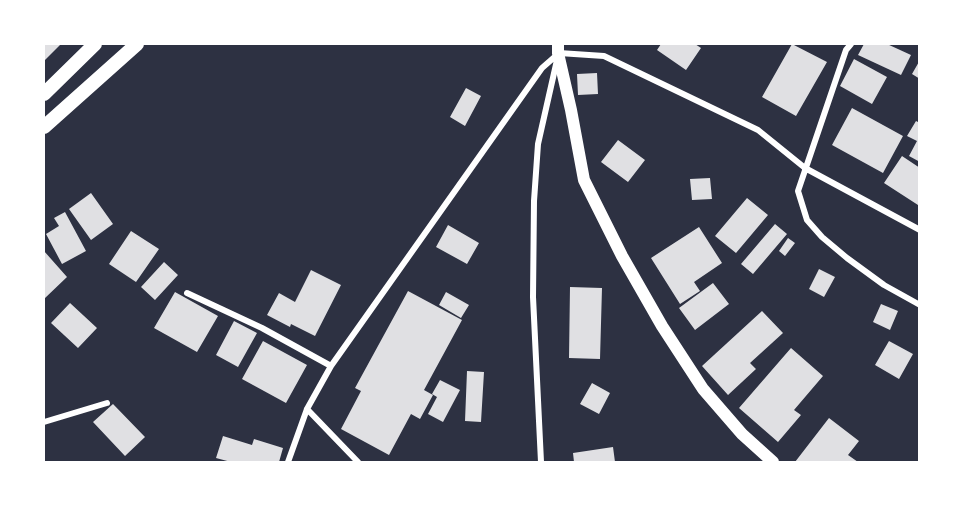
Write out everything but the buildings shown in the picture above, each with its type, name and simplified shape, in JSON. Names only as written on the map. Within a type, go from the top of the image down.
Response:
[{"type":"main road","points":[[44,94],[95,44]]},
{"type":"main road","points":[[44,127],[137,44]]},
{"type":"main road","points":[[558,48],[584,180],[622,255],[662,326],[703,389],[742,434],[773,462]]},
{"type":"street","points":[[851,44],[846,50],[798,190],[807,220],[822,237],[884,285],[920,305]]},
{"type":"street","points":[[558,48],[604,56],[758,130],[805,168],[920,230]]},
{"type":"street","points":[[288,462],[307,409],[331,366],[558,48]]},
{"type":"street","points":[[542,462],[533,297],[534,201],[538,144],[558,48]]},
{"type":"street","points":[[187,293],[262,328],[331,366]]},
{"type":"street","points":[[44,422],[107,403]]},
{"type":"street","points":[[307,409],[358,462]]}]
